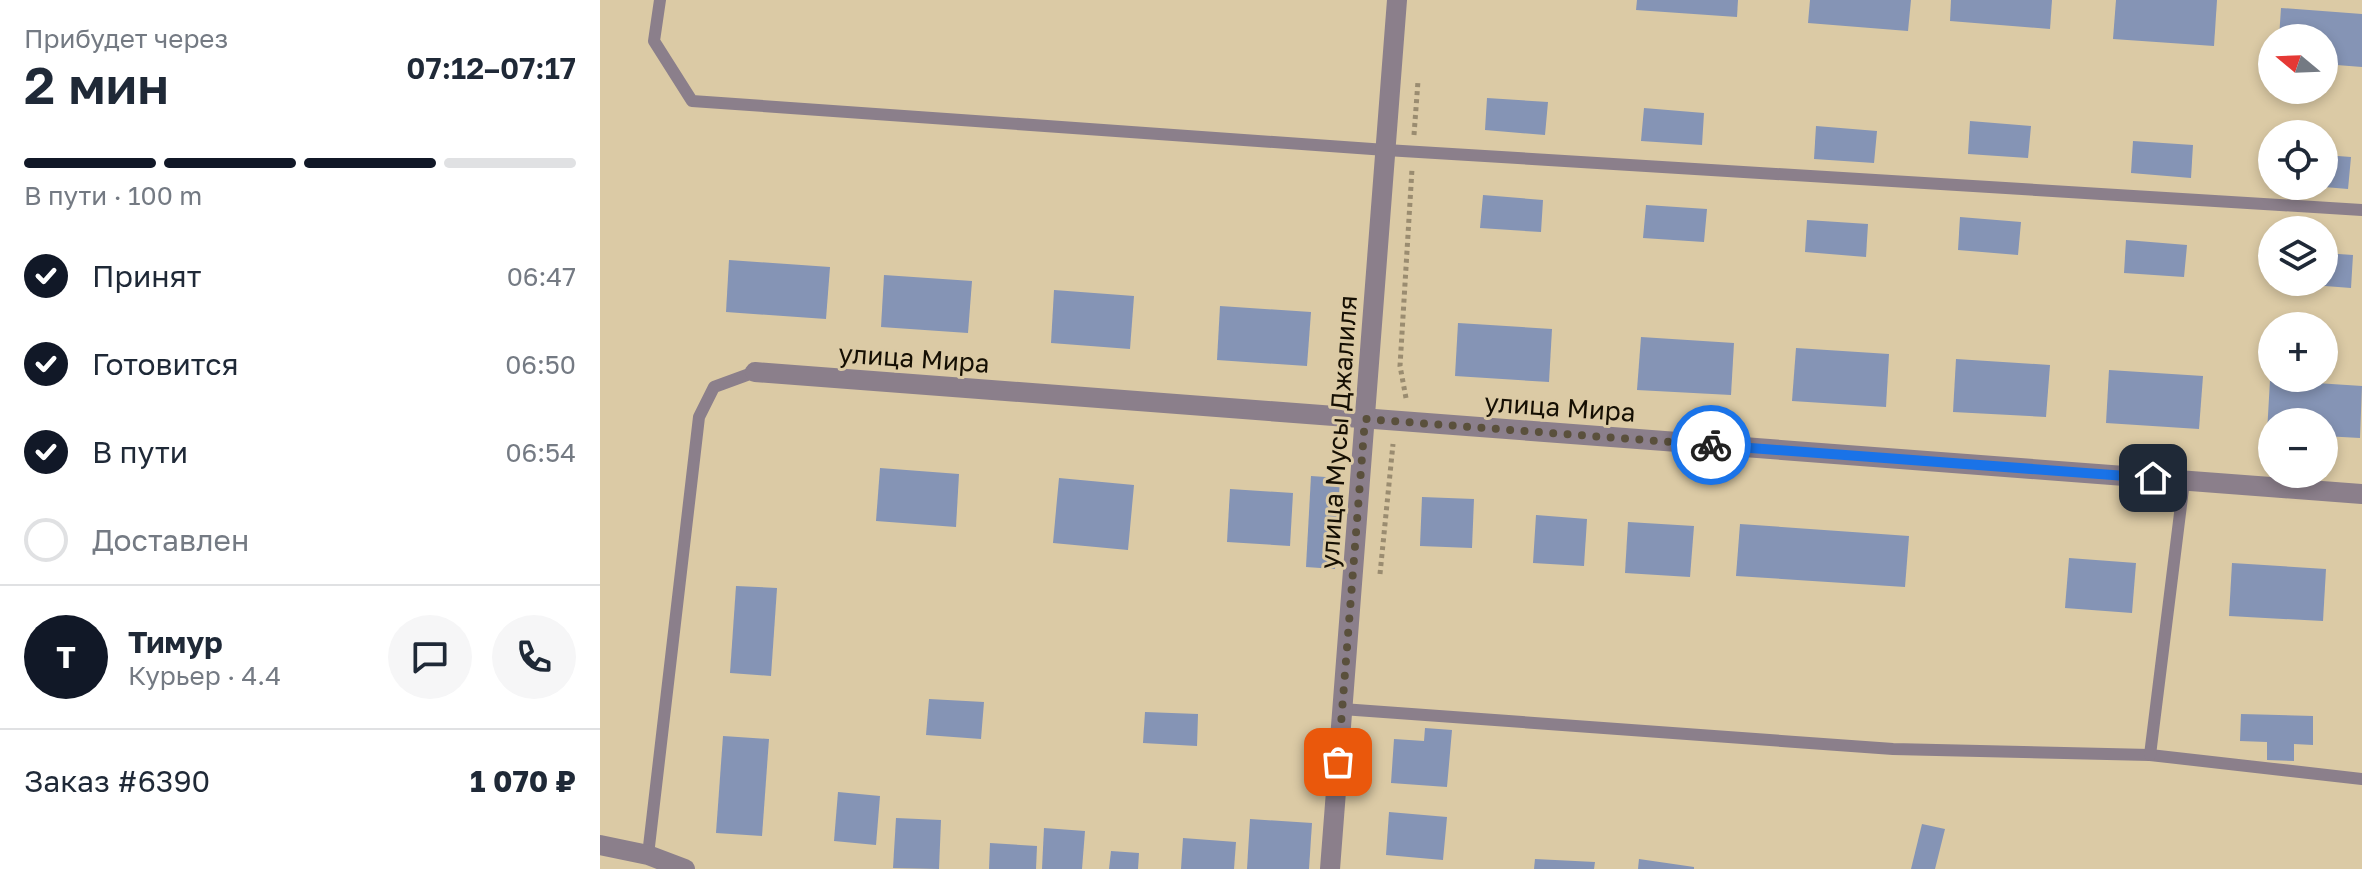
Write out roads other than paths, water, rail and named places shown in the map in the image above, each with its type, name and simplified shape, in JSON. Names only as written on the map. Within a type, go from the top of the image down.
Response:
[{"type":"street","name":"улица Мусы Джалиля","points":[[1330,869],[1397,0]]},
{"type":"street","name":"улица Мира","points":[[755,372],[2362,494]]},
{"type":"street","points":[[600,845],[648,855],[685,869]]},
{"type":"lane","points":[[660,0],[654,41],[692,101],[1386,150],[2362,210]]},
{"type":"lane","points":[[648,855],[699,417],[714,387],[755,372]]},
{"type":"lane","points":[[2150,755],[2184,481]]},
{"type":"lane","points":[[1342,709],[1893,749],[2150,755],[2362,779]]}]
